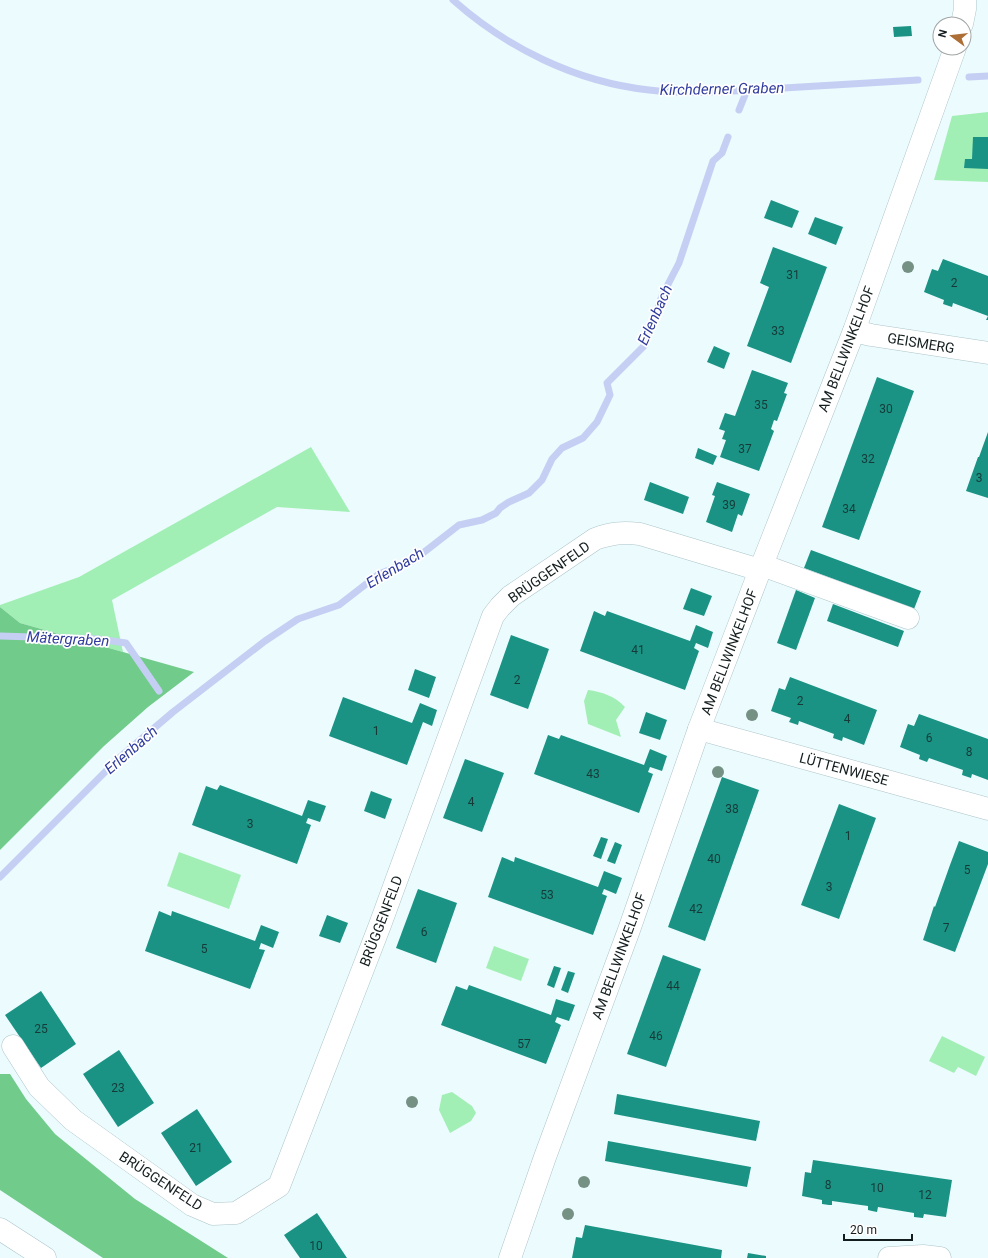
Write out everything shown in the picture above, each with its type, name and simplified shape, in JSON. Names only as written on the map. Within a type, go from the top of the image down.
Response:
[{"type":"main road","points":[[964,16],[965,0]]},
{"type":"main road","name":"AM BELLWINKELHOF","points":[[510,1258],[700,729],[761,567],[854,331],[952,56]]},
{"type":"main road","name":"GEISMERG","points":[[854,331],[988,353]]},
{"type":"main road","name":"BRÜGGENFELD","points":[[13,1046],[39,1087],[73,1120],[192,1205],[213,1214],[236,1214],[279,1186],[319,1086],[380,925],[493,616],[511,596],[596,539],[610,534],[625,532],[640,534],[761,567],[908,618]]},
{"type":"main road","name":"LÜTTENWIESE","points":[[700,729],[988,808]]},
{"type":"main road","points":[[0,1229],[45,1258]]},
{"type":"main road","points":[[890,1258],[923,1256],[940,1258]]},
{"type":"green space","points":[[988,112],[988,182],[934,180],[952,116]]},
{"type":"green space","points":[[311,447],[350,512],[277,507],[112,600],[123,652],[20,623],[0,607],[0,605],[79,577]]},
{"type":"green space","points":[[0,607],[20,623],[194,672],[148,707],[104,746],[0,850]]},
{"type":"green space","points":[[588,690],[608,695],[625,707],[616,720],[621,737],[588,724],[584,701]]},
{"type":"green space","points":[[179,852],[241,875],[229,909],[167,886]]},
{"type":"green space","points":[[494,946],[529,959],[521,981],[486,968]]},
{"type":"green space","points":[[942,1036],[985,1057],[976,1076],[958,1067],[954,1073],[929,1061]]},
{"type":"green space","points":[[0,1074],[10,1074],[26,1099],[55,1134],[135,1199],[228,1258],[103,1258],[0,1190]]},
{"type":"green space","points":[[452,1092],[472,1106],[476,1113],[471,1121],[450,1133],[439,1110],[442,1095]]},
{"type":"building","points":[[911,26],[912,36],[894,37],[893,27]]},
{"type":"building","points":[[973,137],[988,137],[988,169],[964,168],[965,159],[972,159]]},
{"type":"building","points":[[771,200],[799,211],[792,228],[764,218]]},
{"type":"building","points":[[815,217],[843,227],[836,245],[808,234]]},
{"type":"building","points":[[773,247],[827,267],[791,363],[747,346],[769,287],[760,283]]},
{"type":"building","points":[[943,259],[988,276],[988,316],[953,303],[952,307],[943,304],[944,300],[924,292],[932,269],[938,271]]},
{"type":"building","points":[[714,346],[730,353],[724,369],[707,362]]},
{"type":"building","points":[[752,370],[788,383],[784,393],[787,394],[777,421],[774,420],[771,429],[774,431],[759,471],[720,457],[726,440],[722,439],[725,431],[719,429],[725,413],[735,416]]},
{"type":"building","points":[[877,377],[914,391],[859,540],[822,527]]},
{"type":"building","points":[[988,432],[988,498],[966,491]]},
{"type":"building","points":[[698,448],[717,456],[713,465],[695,458]]},
{"type":"building","points":[[650,482],[689,497],[683,514],[644,500]]},
{"type":"building","points":[[717,482],[750,494],[742,516],[738,514],[732,532],[706,522],[715,496],[712,495]]},
{"type":"building","points":[[811,550],[921,591],[914,609],[804,568]]},
{"type":"building","points":[[691,588],[712,596],[704,616],[683,609]]},
{"type":"building","points":[[796,590],[815,598],[796,650],[777,643]]},
{"type":"building","points":[[833,604],[904,631],[898,647],[827,621]]},
{"type":"building","points":[[594,611],[605,616],[607,611],[690,641],[696,625],[713,632],[708,648],[696,643],[694,648],[699,651],[685,690],[580,651]]},
{"type":"building","points":[[511,635],[549,649],[528,709],[490,695]]},
{"type":"building","points":[[415,669],[436,677],[429,698],[408,690]]},
{"type":"building","points":[[790,677],[877,710],[864,745],[843,737],[842,741],[833,738],[834,734],[799,721],[798,725],[789,722],[791,718],[771,711],[779,688],[785,690]]},
{"type":"building","points":[[343,697],[412,723],[420,703],[437,710],[432,726],[423,722],[407,765],[329,736]]},
{"type":"building","points":[[646,712],[667,720],[660,740],[639,733]]},
{"type":"building","points":[[919,714],[988,739],[988,780],[972,774],[971,778],[962,775],[963,770],[929,758],[927,762],[919,759],[920,755],[900,747],[908,724],[914,726]]},
{"type":"building","points":[[548,735],[559,739],[561,735],[644,765],[650,749],[667,756],[662,771],[650,767],[648,772],[653,774],[639,813],[534,774]]},
{"type":"building","points":[[465,759],[504,773],[482,832],[443,818]]},
{"type":"building","points":[[722,777],[759,790],[705,941],[668,927]]},
{"type":"building","points":[[220,785],[302,816],[308,800],[326,806],[320,822],[308,818],[306,823],[311,825],[297,864],[192,825],[206,786],[217,790]]},
{"type":"building","points":[[371,791],[392,799],[385,819],[364,811]]},
{"type":"building","points":[[839,804],[876,818],[839,919],[801,905]]},
{"type":"building","points":[[601,837],[608,839],[601,859],[593,856]]},
{"type":"building","points":[[959,841],[988,852],[988,864],[955,952],[923,940],[934,906],[935,907]]},
{"type":"building","points":[[615,842],[622,845],[615,864],[607,861]]},
{"type":"building","points":[[502,857],[514,862],[515,857],[598,887],[604,871],[622,878],[616,894],[604,889],[602,894],[607,896],[593,935],[488,897]]},
{"type":"building","points":[[418,889],[457,903],[436,963],[396,948]]},
{"type":"building","points":[[159,911],[171,916],[172,911],[255,941],[261,925],[279,932],[273,948],[261,943],[259,949],[265,950],[250,989],[145,951]]},
{"type":"building","points":[[327,915],[348,923],[340,943],[319,936]]},
{"type":"building","points":[[663,955],[701,969],[666,1067],[627,1054]]},
{"type":"building","points":[[554,966],[561,968],[554,988],[547,985]]},
{"type":"building","points":[[568,971],[575,973],[568,993],[561,990]]},
{"type":"building","points":[[469,985],[551,1015],[556,999],[575,1005],[569,1021],[557,1017],[555,1022],[561,1025],[546,1064],[441,1025],[456,986],[467,990]]},
{"type":"building","points":[[41,991],[76,1044],[41,1068],[5,1015]]},
{"type":"building","points":[[119,1050],[154,1103],[118,1127],[83,1074]]},
{"type":"building","points":[[617,1094],[760,1121],[756,1141],[614,1114]]},
{"type":"building","points":[[197,1109],[232,1162],[196,1186],[161,1133]]},
{"type":"building","points":[[608,1141],[751,1167],[747,1187],[605,1161]]},
{"type":"building","points":[[813,1160],[952,1180],[946,1217],[924,1214],[923,1218],[914,1217],[914,1213],[878,1207],[877,1212],[868,1210],[868,1206],[832,1201],[832,1205],[822,1204],[822,1200],[802,1196],[805,1172],[811,1173]]},
{"type":"building","points":[[317,1213],[347,1258],[300,1258],[284,1235]]},
{"type":"building","points":[[585,1225],[722,1250],[721,1258],[572,1258],[576,1237],[582,1238]]},
{"type":"building","points":[[748,1253],[766,1256],[766,1258],[747,1258]]},
{"type":"waterway","name":"Kirchderner Graben","points":[[453,0],[496,33],[544,60],[569,71],[622,86],[663,91],[708,92],[918,80]]},
{"type":"waterway","name":"Kirchderner Graben","points":[[969,77],[988,76]]},
{"type":"waterway","name":"Erlenbach","points":[[739,110],[747,90]]},
{"type":"waterway","name":"Erlenbach","points":[[0,877],[119,758],[173,712],[265,641],[298,619],[339,605],[379,574],[414,560],[459,525],[482,520],[496,513],[500,508],[509,502],[529,493],[542,480],[552,459],[562,448],[583,438],[597,422],[610,395],[607,383],[645,345],[662,296],[679,263],[713,161],[722,153],[728,137]]},
{"type":"waterway","name":"Mätergraben","points":[[0,636],[98,639],[126,643],[159,691]]}]
